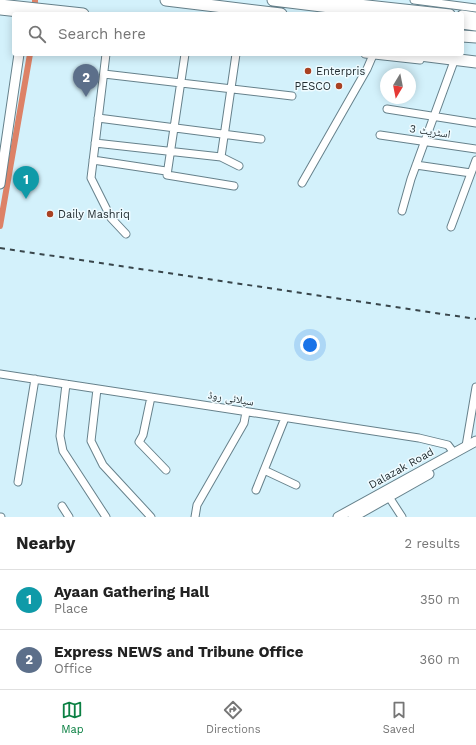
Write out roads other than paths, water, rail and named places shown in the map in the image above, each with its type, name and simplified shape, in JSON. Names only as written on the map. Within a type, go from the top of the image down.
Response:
[{"type":"highway","points":[[166,0],[265,12]]},
{"type":"highway","points":[[273,0],[371,12]]},
{"type":"highway","points":[[0,6],[24,12],[41,9],[66,12]]},
{"type":"highway","points":[[464,23],[476,25]]},
{"type":"highway","points":[[464,36],[476,37]]},
{"type":"highway","points":[[428,56],[476,62]]},
{"type":"main road","points":[[322,0],[432,12]]},
{"type":"main road","points":[[464,15],[476,17]]},
{"type":"main road","points":[[0,184],[20,56]]},
{"type":"main road","name":"Dalazak Road","points":[[355,513],[472,446]]},
{"type":"main road","name":"Dalazak Road","points":[[338,517],[355,513],[389,497],[403,485]]},
{"type":"street","points":[[414,0],[476,8]]},
{"type":"street","points":[[0,11],[24,12]]},
{"type":"street","points":[[106,56],[91,178],[111,218],[126,234]]},
{"type":"street","points":[[185,56],[166,171],[167,175],[234,186]]},
{"type":"street","points":[[221,157],[236,56]]},
{"type":"street","points":[[302,183],[367,69],[373,56]]},
{"type":"street","points":[[382,56],[476,67]]},
{"type":"street","points":[[402,212],[416,165],[453,64]]},
{"type":"street","points":[[104,74],[292,96]]},
{"type":"street","points":[[387,109],[476,123]]},
{"type":"street","points":[[98,118],[261,139]]},
{"type":"street","name":"اسٹریٹ 3","points":[[380,135],[476,149]]},
{"type":"street","points":[[95,143],[221,157],[239,166]]},
{"type":"street","points":[[93,160],[166,171]]},
{"type":"street","points":[[451,227],[473,172],[476,160]]},
{"type":"street","points":[[416,165],[473,172]]},
{"type":"street","name":"سپلائی روڈ","points":[[0,374],[419,438],[448,445],[455,456]]},
{"type":"street","points":[[18,482],[35,380]]},
{"type":"street","points":[[66,384],[60,436],[63,451],[106,517]]},
{"type":"street","points":[[472,446],[476,387]]},
{"type":"street","points":[[97,389],[92,441],[102,465],[151,517]]},
{"type":"street","points":[[151,397],[144,435],[139,442],[166,470]]},
{"type":"street","points":[[195,517],[197,505],[244,423],[246,412]]},
{"type":"street","points":[[256,490],[285,418]]},
{"type":"street","points":[[264,470],[296,485]]},
{"type":"street","points":[[389,497],[402,517]]},
{"type":"street","points":[[62,506],[69,517]]},
{"type":"waterway","points":[[35,0],[35,10]]},
{"type":"waterway","points":[[0,226],[30,56]]},
{"type":"railway","points":[[0,248],[476,319]]},
{"type":"place","name":"Enterpris","points":[[308,71]]},
{"type":"place","name":"PESCO","points":[[339,86]]},
{"type":"place","name":"Express NEWS and Tribune Office","points":[[86,97]]},
{"type":"place","name":"Ayaan Gathering Hall","points":[[26,199]]},
{"type":"place","name":"Daily Mashriq","points":[[50,214]]}]
